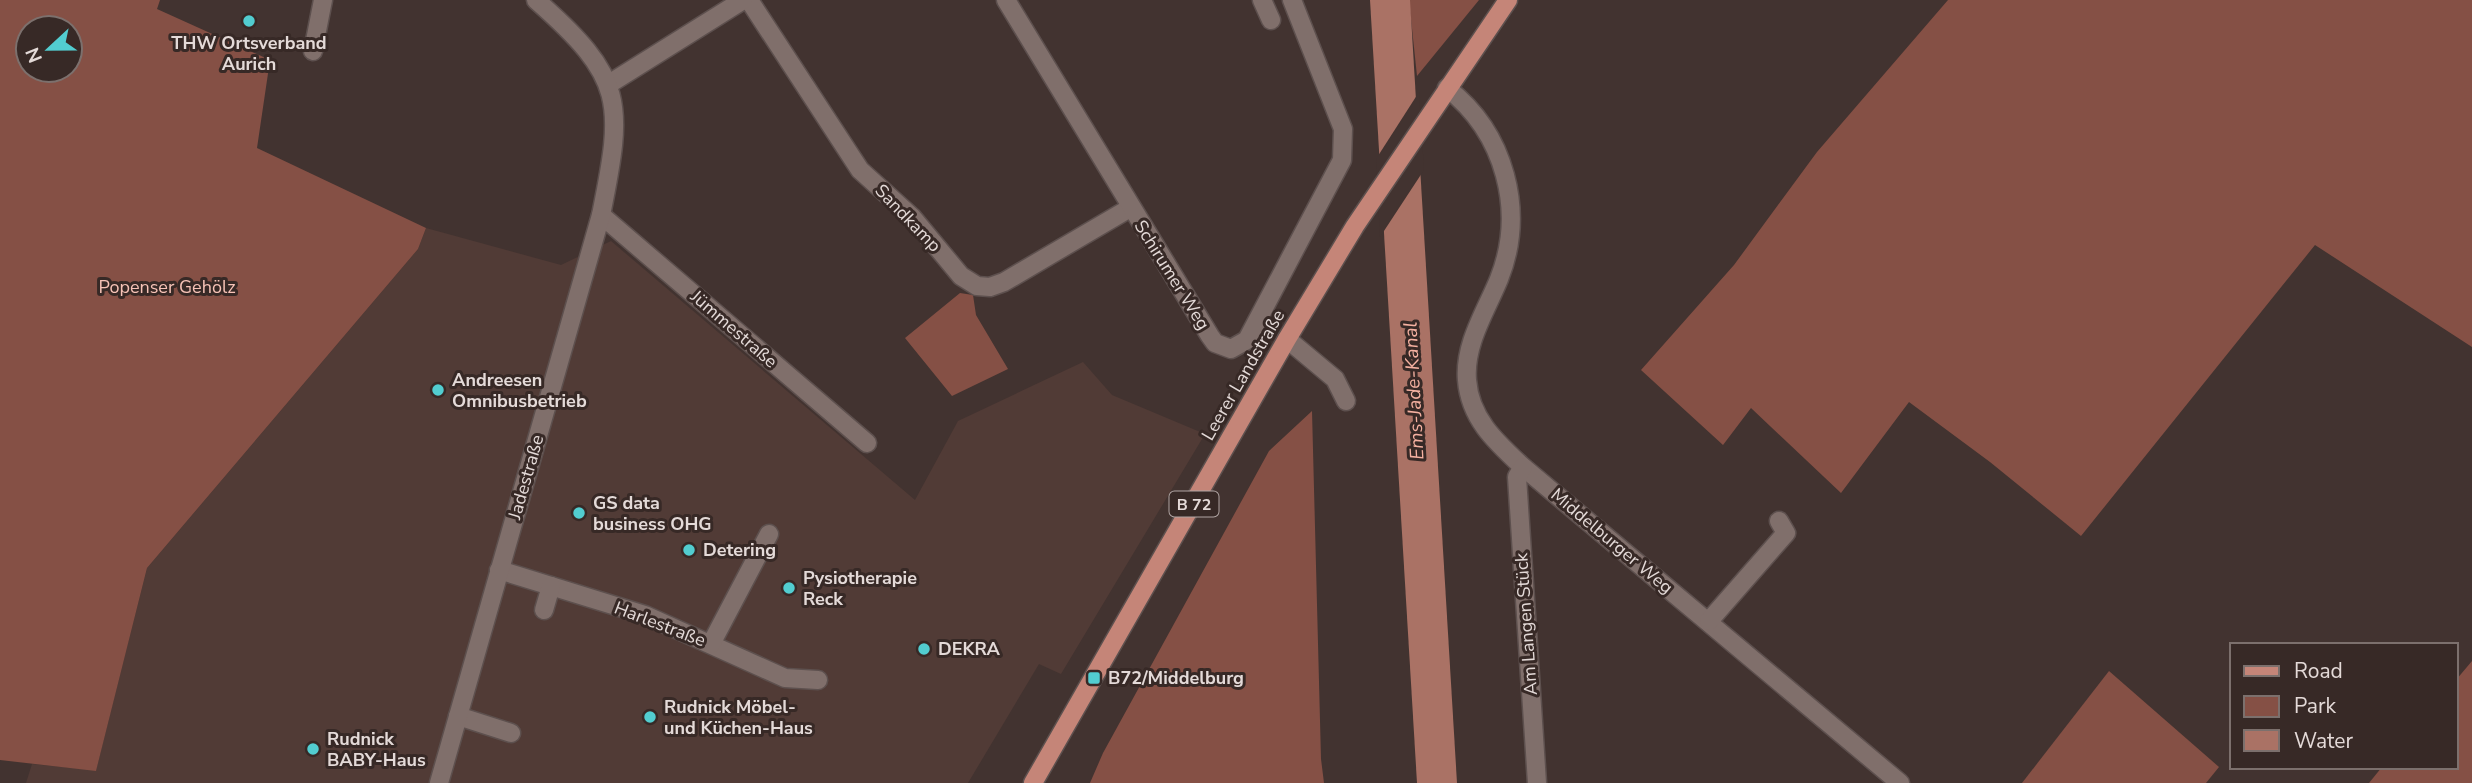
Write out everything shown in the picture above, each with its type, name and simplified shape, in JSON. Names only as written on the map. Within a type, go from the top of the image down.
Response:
[{"type":"main road","name":"Leerer Landstraße","points":[[1034,783],[1287,339],[1355,226],[1508,0]]},
{"type":"street","points":[[313,51],[323,0]]},
{"type":"street","points":[[536,0],[575,34],[595,58],[609,84],[743,0]]},
{"type":"street","name":"Sandkamp","points":[[748,0],[860,170],[912,217],[961,276],[977,286],[990,287],[1004,282],[1130,208]]},
{"type":"street","name":"Schirumer Weg","points":[[1006,0],[1130,208],[1215,343],[1231,349],[1247,340],[1342,160],[1343,129],[1292,0]]},
{"type":"street","points":[[1262,0],[1271,20]]},
{"type":"street","name":"Jadestraße","points":[[439,783],[601,215],[616,128],[609,84]]},
{"type":"street","name":"Middelburger Weg","points":[[1444,92],[1476,115],[1502,166],[1510,192],[1512,242],[1474,337],[1466,379],[1478,421],[1523,467],[1900,783]]},
{"type":"street","name":"Jümmestraße","points":[[601,215],[867,443]]},
{"type":"street","points":[[1287,339],[1335,379],[1346,401]]},
{"type":"street","name":"Am Langen Stück","points":[[1523,467],[1517,477],[1537,783]]},
{"type":"street","points":[[1709,621],[1786,533],[1779,521]]},
{"type":"street","points":[[711,644],[769,534]]},
{"type":"street","name":"Harlestraße","points":[[499,570],[645,615],[785,678],[818,680]]},
{"type":"street","points":[[544,610],[551,586]]},
{"type":"street","points":[[458,716],[511,733]]},
{"type":"shaded area","points":[[426,228],[561,265],[611,241],[915,500],[958,421],[1083,362],[1112,395],[1205,434],[1061,674],[1039,664],[968,783],[26,783],[32,764],[96,770],[147,568],[418,249]]},
{"type":"green space","name":"Popenser Gehölz","points":[[0,0],[160,0],[157,9],[270,60],[257,148],[426,228],[418,249],[147,568],[96,771],[0,760]]},
{"type":"green space","points":[[1409,0],[1479,0],[1417,76]]},
{"type":"green space","points":[[1948,0],[2472,0],[2472,347],[2315,245],[2081,536],[1990,462],[1909,402],[1841,493],[1751,408],[1723,445],[1641,370],[1734,265],[1817,152]]},
{"type":"green space","points":[[960,293],[973,295],[976,315],[1008,369],[952,396],[905,338]]},
{"type":"green space","points":[[1312,411],[1321,759],[1324,783],[1090,783],[1103,753],[1269,451]]},
{"type":"green space","points":[[2472,661],[2472,783],[2369,783],[2380,769],[2458,769],[2458,678]]},
{"type":"green space","points":[[2109,671],[2219,767],[2206,783],[2022,783]]},
{"type":"water","name":"Ems-Jade-Kanal","points":[[1370,0],[1410,0],[1457,783],[1417,783]]},
{"type":"pier","points":[[1419,92],[1424,170],[1380,237],[1376,159]]},
{"type":"place","name":"THW Ortsverband Aurich","points":[[249,21]]},
{"type":"place","name":"Andreesen Omnibusbetrieb","points":[[438,390]]},
{"type":"place","name":"GS data business OHG","points":[[579,513]]},
{"type":"place","name":"Detering","points":[[689,550]]},
{"type":"place","name":"Pysiotherapie Reck","points":[[789,588]]},
{"type":"place","name":"DEKRA","points":[[924,649]]},
{"type":"place","name":"B72/Middelburg","points":[[1094,678]]},
{"type":"place","name":"Rudnick Möbel- und Küchen-Haus","points":[[650,717]]},
{"type":"place","name":"Rudnick BABY-Haus","points":[[313,749]]}]
